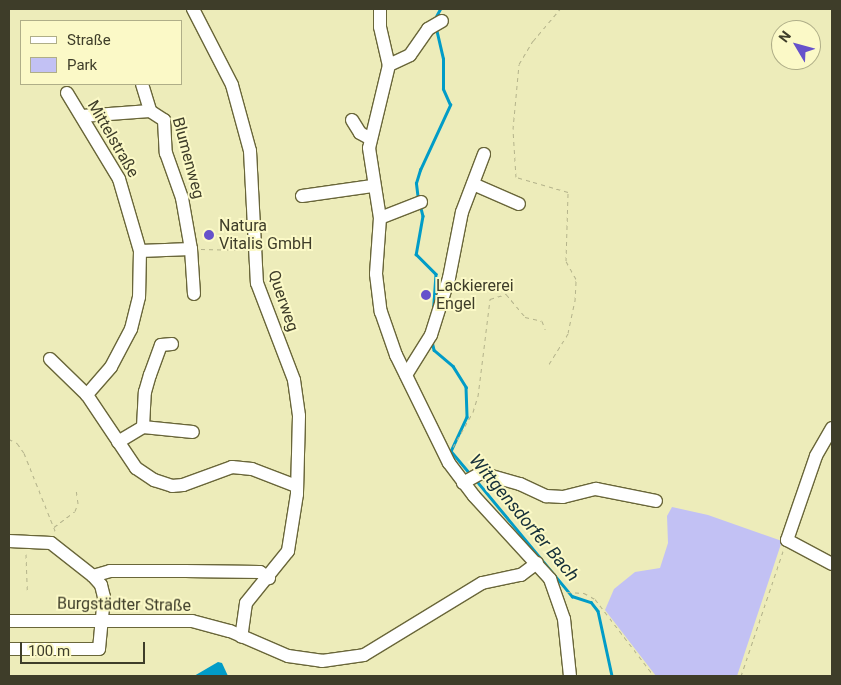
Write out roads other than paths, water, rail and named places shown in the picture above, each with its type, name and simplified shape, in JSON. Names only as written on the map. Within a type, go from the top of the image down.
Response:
[{"type":"street","name":"Querweg","points":[[193,9],[232,85],[250,151],[253,250],[257,283],[294,380],[299,416],[296,490],[288,552],[269,578],[246,603],[241,637]]},
{"type":"street","points":[[380,9],[380,27],[389,65],[369,138],[372,186],[380,218],[377,291],[388,334],[446,458],[469,480],[537,563],[557,595],[566,634],[570,676]]},
{"type":"street","points":[[389,65],[410,55],[437,23]]},
{"type":"street","name":"Blumenweg","points":[[142,85],[150,111]]},
{"type":"street","name":"Mittelstraße","points":[[67,93],[119,179],[140,250],[138,297],[131,329],[111,367],[87,395]]},
{"type":"street","name":"Blumenweg","points":[[82,116],[150,111],[164,120],[166,153],[182,198],[191,249],[194,294]]},
{"type":"street","points":[[352,120],[360,133],[369,138]]},
{"type":"street","points":[[406,375],[429,339],[449,278],[462,212],[484,154]]},
{"type":"street","points":[[473,184],[519,204]]},
{"type":"street","points":[[302,196],[372,186]]},
{"type":"street","points":[[380,218],[418,203]]},
{"type":"street","points":[[140,250],[191,249]]},
{"type":"street","points":[[144,427],[145,392],[150,375],[161,345],[172,344]]},
{"type":"street","points":[[50,359],[87,395],[136,468],[162,483],[183,485],[232,467],[252,469],[296,490]]},
{"type":"street","points":[[118,442],[144,427],[193,432]]},
{"type":"street","points":[[832,428],[816,456],[787,540],[832,564]]},
{"type":"street","points":[[469,480],[481,473],[498,476],[546,496],[563,497],[596,488],[656,501]]},
{"type":"street","points":[[9,540],[43,540],[93,576],[102,591],[103,619],[99,650],[9,649]]},
{"type":"street","name":"Burgstädter Straße","points":[[9,621],[103,619],[192,621],[304,661],[364,656],[482,583],[521,575],[537,563]]},
{"type":"street","points":[[93,576],[110,571],[185,571],[260,572],[269,578]]},
{"type":"waterway","name":"Wittgensdorfer Bach","points":[[434,20],[440,9]]},
{"type":"waterway","name":"Wittgensdorfer Bach","points":[[418,200],[416,183],[420,170],[450,105],[443,89],[443,59],[436,28]]},
{"type":"waterway","name":"Wittgensdorfer Bach","points":[[421,208],[423,216],[416,254],[436,274],[434,306]]},
{"type":"waterway","name":"Wittgensdorfer Bach","points":[[432,341],[434,350],[453,366],[466,387],[467,417],[451,451],[470,474]]},
{"type":"waterway","name":"Wittgensdorfer Bach","points":[[476,480],[572,596],[591,602],[598,611],[612,676]]},
{"type":"place","name":"Natura Vitalis GmbH","points":[[209,235]]},
{"type":"place","name":"Lackiererei Engel","points":[[426,295]]}]
